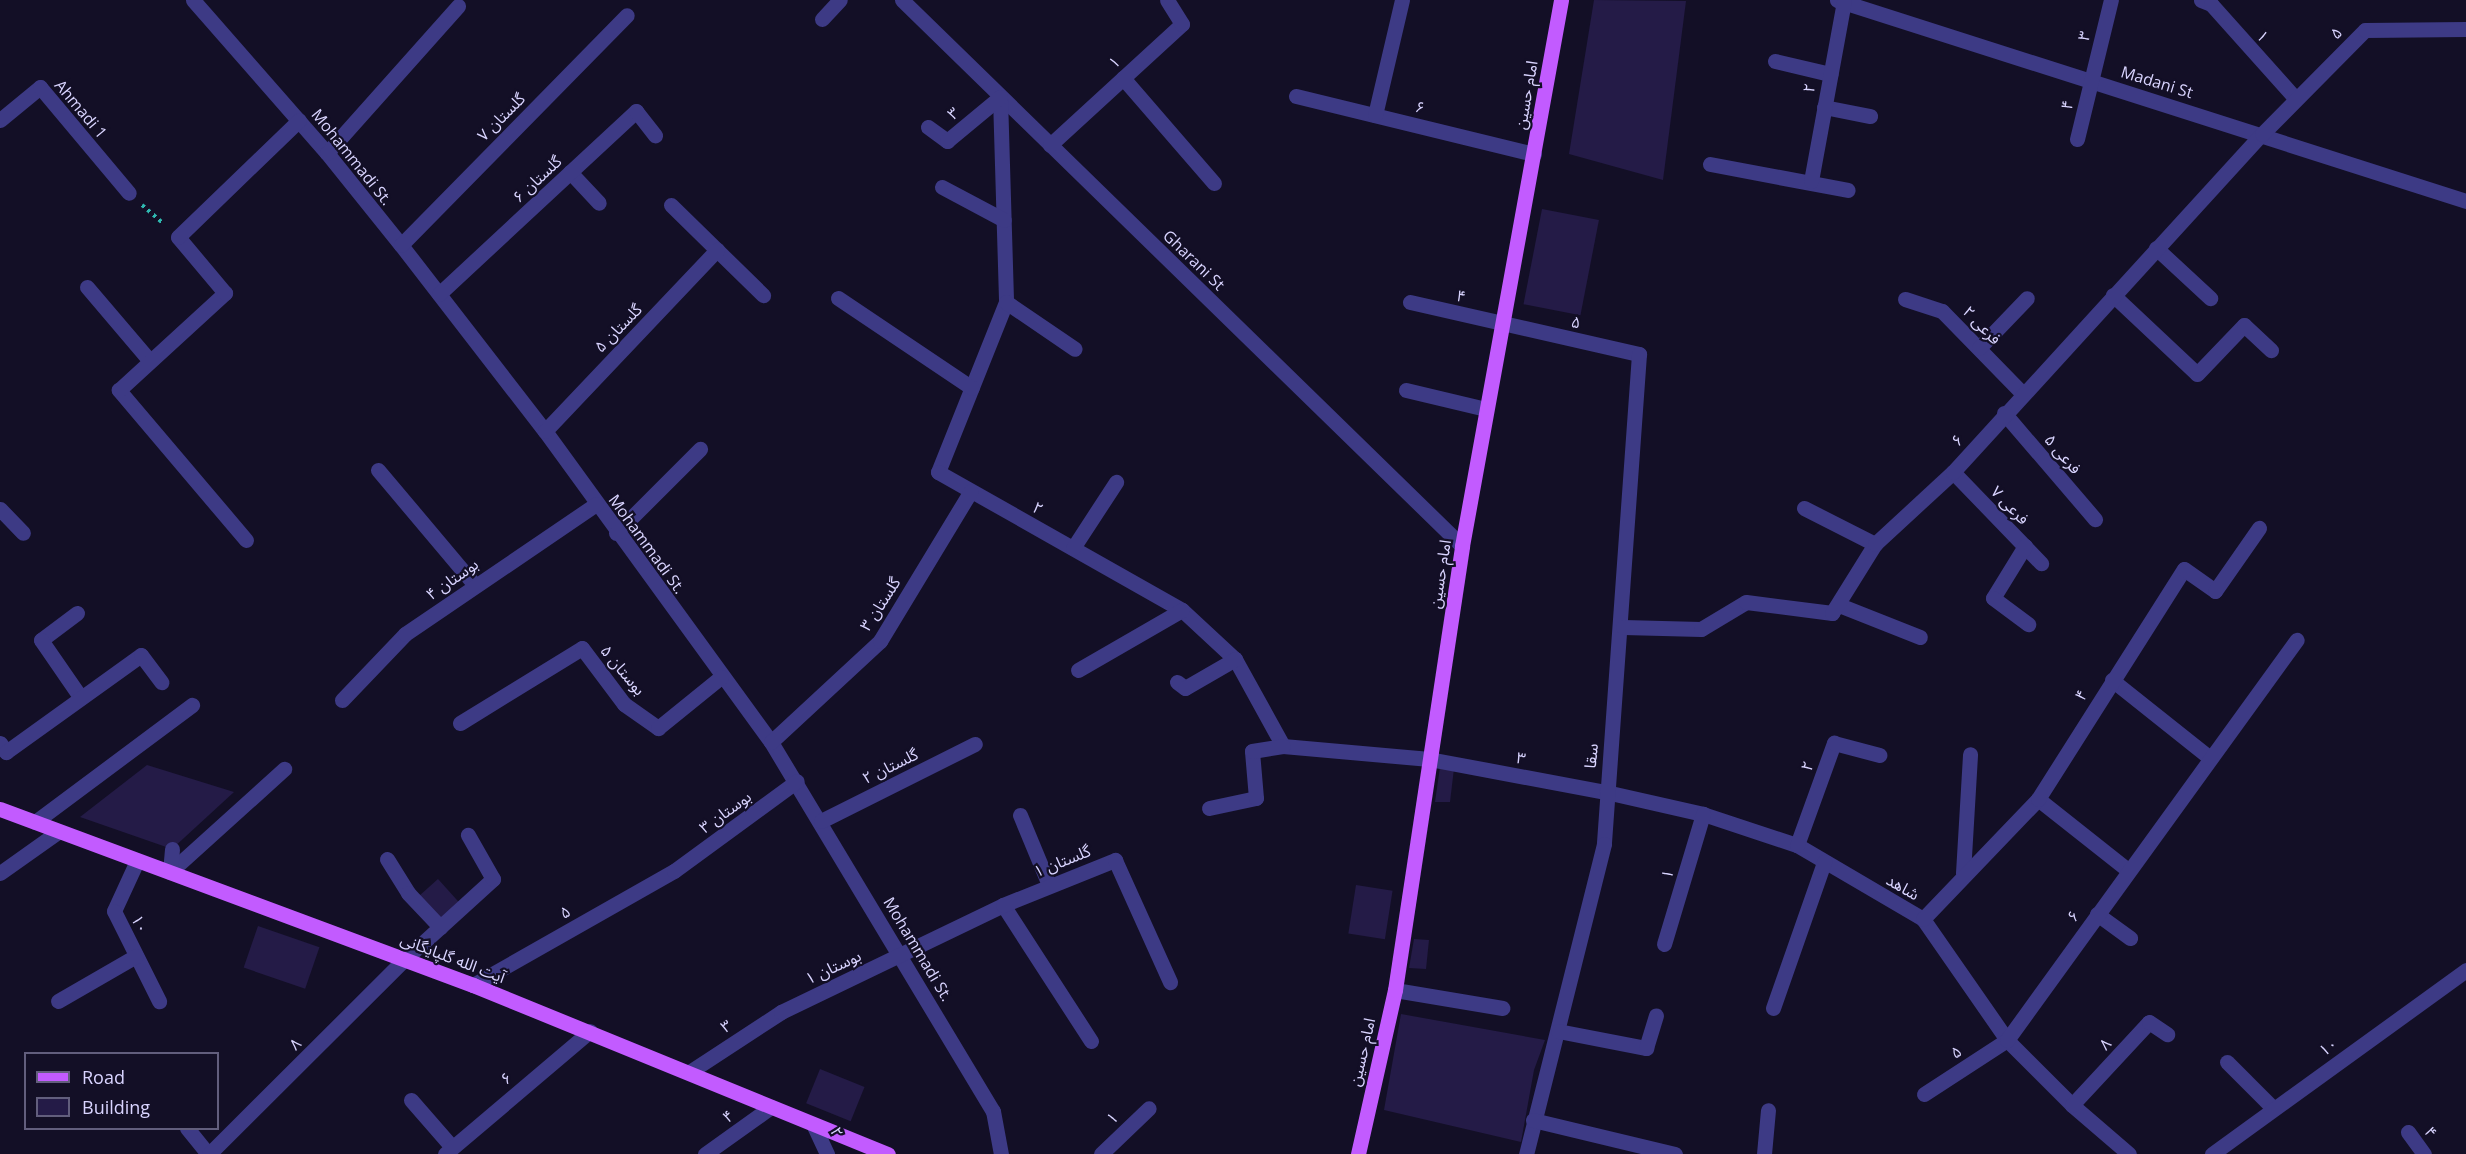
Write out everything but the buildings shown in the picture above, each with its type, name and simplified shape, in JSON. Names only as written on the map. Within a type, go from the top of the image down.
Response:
[{"type":"main road","name":"امام حسین","points":[[1358,1154],[1388,1047],[1462,546],[1486,409],[1504,326],[1561,0]]},
{"type":"main road","name":"آیت الله گلپایگانی","points":[[0,809],[473,985],[691,1071],[814,1126],[888,1154]]},
{"type":"street","name":"Mohammadi St.","points":[[193,0],[299,120],[401,245],[545,431],[616,533],[771,742],[797,781],[993,1111],[1001,1154]]},
{"type":"street","points":[[822,19],[840,0]]},
{"type":"street","name":"Gharani St","points":[[902,0],[1462,546]]},
{"type":"street","name":"۱","points":[[1050,145],[1182,24],[1167,0]]},
{"type":"street","points":[[1375,115],[1402,0]]},
{"type":"street","name":"۳","points":[[2091,80],[2111,0]]},
{"type":"street","name":"۱","points":[[2201,0],[2211,4],[2296,99]]},
{"type":"street","name":"۲","points":[[1811,181],[1840,1]]},
{"type":"street","name":"Madani St","points":[[1840,1],[2466,201]]},
{"type":"street","points":[[327,153],[458,6]]},
{"type":"street","name":"گلستان ۷","points":[[401,245],[627,15]]},
{"type":"street","name":"۵","points":[[2262,134],[2365,30],[2466,29]]},
{"type":"street","points":[[1775,61],[1830,74]]},
{"type":"street","points":[[1123,78],[1214,183]]},
{"type":"street","name":"۴","points":[[2077,139],[2091,80]]},
{"type":"street","name":"Ahmadi 1","points":[[0,120],[40,87],[129,193]]},
{"type":"street","name":"۶","points":[[1296,96],[1534,154]]},
{"type":"street","name":"۳","points":[[928,128],[947,141],[1000,97]]},
{"type":"street","name":"۲","points":[[1000,97],[1006,302],[938,472],[1182,610],[1235,660],[1283,746]]},
{"type":"street","points":[[1824,107],[1870,116]]},
{"type":"street","name":"گلستان ۶","points":[[439,294],[636,111],[656,135]]},
{"type":"street","points":[[246,540],[119,390],[225,293],[178,237],[299,120]]},
{"type":"street","name":"۶","points":[[1839,605],[1875,544],[1953,472],[2022,393],[2262,134]]},
{"type":"street","points":[[1710,164],[1811,181],[1848,190]]},
{"type":"street","points":[[570,172],[599,203]]},
{"type":"street","points":[[942,187],[1004,220]]},
{"type":"street","points":[[671,205],[763,295]]},
{"type":"street","points":[[2156,248],[2210,298]]},
{"type":"street","name":"گلستان ۵","points":[[545,431],[717,250]]},
{"type":"street","points":[[87,287],[150,361]]},
{"type":"street","points":[[2113,295],[2197,374],[2244,325],[2271,351]]},
{"type":"street","points":[[838,298],[972,388]]},
{"type":"street","points":[[1979,348],[2027,298]]},
{"type":"street","name":"فرعی ۲","points":[[1905,299],[1942,311],[2022,393]]},
{"type":"street","points":[[1006,302],[1075,349]]},
{"type":"street","name":"۴","points":[[1410,302],[1504,326]]},
{"type":"street","name":"۵","points":[[1504,326],[1640,354]]},
{"type":"street","name":"سقا","points":[[1526,1154],[1604,844],[1606,792],[1623,627],[1640,354]]},
{"type":"street","points":[[1406,390],[1486,409]]},
{"type":"street","name":"فرعی ۵","points":[[2004,413],[2095,519]]},
{"type":"street","points":[[616,533],[700,449]]},
{"type":"street","points":[[378,470],[475,585]]},
{"type":"street","name":"فرعی ۷","points":[[1953,472],[2041,562]]},
{"type":"street","points":[[1073,549],[1116,482]]},
{"type":"street","name":"گلستان ۳","points":[[771,742],[880,641],[971,491]]},
{"type":"street","name":"بوستان ۴","points":[[342,700],[405,634],[596,504]]},
{"type":"street","points":[[1804,508],[1875,544]]},
{"type":"street","points":[[0,509],[23,533]]},
{"type":"street","name":"۴","points":[[1923,919],[1963,873],[2038,799],[2184,569],[2215,591],[2259,528]]},
{"type":"street","points":[[2025,546],[1993,598],[2028,624]]},
{"type":"street","points":[[1623,627],[1701,629],[1746,602],[1832,614],[1839,605],[1920,637]]},
{"type":"street","points":[[1078,669],[1182,610]]},
{"type":"street","points":[[77,613],[41,640],[81,698]]},
{"type":"street","name":"۶","points":[[2007,1040],[2128,870],[2297,640]]},
{"type":"street","name":"بوستان ۵","points":[[460,723],[582,648],[624,704],[658,728],[721,677]]},
{"type":"street","points":[[0,743],[6,752],[141,655],[161,682]]},
{"type":"street","points":[[1177,682],[1185,688],[1235,660]]},
{"type":"street","points":[[2112,680],[2210,758]]},
{"type":"street","points":[[35,822],[192,705]]},
{"type":"street","name":"۲","points":[[1797,845],[1834,743],[1879,755]]},
{"type":"street","name":"گلستان ۲","points":[[821,821],[975,744]]},
{"type":"street","points":[[1209,807],[1256,798],[1252,751],[1283,746],[1429,759]]},
{"type":"street","points":[[1963,873],[1970,754]]},
{"type":"street","name":"۳","points":[[1429,759],[1606,792]]},
{"type":"street","points":[[171,872],[284,769]]},
{"type":"street","name":"بوستان ۳","points":[[674,871],[797,781]]},
{"type":"street","name":"شاهد","points":[[1606,792],[1703,814],[1797,845],[1923,919],[2007,1040],[2072,1105],[2129,1154]]},
{"type":"street","points":[[2038,799],[2128,870]]},
{"type":"street","name":"۱","points":[[1664,944],[1703,814]]},
{"type":"street","points":[[1020,815],[1049,885]]},
{"type":"street","points":[[0,873],[58,832]]},
{"type":"street","name":"۸","points":[[208,1154],[405,959],[494,879],[468,835]]},
{"type":"street","points":[[171,872],[172,849]]},
{"type":"street","points":[[387,859],[408,892],[440,927]]},
{"type":"street","name":"گلستان ۱","points":[[901,955],[1003,905],[1115,860],[1170,982]]},
{"type":"street","name":"۱۰","points":[[137,861],[114,911],[159,1001]]},
{"type":"street","points":[[1773,1008],[1824,862]]},
{"type":"street","name":"۵","points":[[473,985],[674,871]]},
{"type":"street","points":[[1003,905],[1091,1041]]},
{"type":"street","points":[[2097,914],[2130,938]]},
{"type":"street","name":"بوستان ۱","points":[[781,1012],[901,955]]},
{"type":"street","points":[[58,1001],[136,956]]},
{"type":"street","name":"۱۰","points":[[2212,1154],[2466,970]]},
{"type":"street","points":[[1395,990],[1503,1008]]},
{"type":"street","name":"۳","points":[[691,1071],[781,1012]]},
{"type":"street","points":[[1558,1031],[1646,1048],[1656,1016]]},
{"type":"street","name":"۸","points":[[2072,1105],[2149,1022],[2167,1034]]},
{"type":"street","name":"۶","points":[[449,1151],[590,1031]]},
{"type":"street","name":"۵","points":[[1924,1094],[2007,1040]]},
{"type":"street","points":[[2227,1062],[2273,1108]]},
{"type":"street","points":[[411,1100],[449,1151]]},
{"type":"street","name":"۴","points":[[705,1154],[771,1107]]},
{"type":"street","name":"۱","points":[[1101,1154],[1149,1108]]},
{"type":"street","points":[[1764,1154],[1768,1110]]},
{"type":"street","points":[[1533,1120],[1675,1154]]},
{"type":"street","name":"۲","points":[[814,1126],[828,1154]]},
{"type":"street","points":[[189,1130],[208,1154]]},
{"type":"street","name":"۴","points":[[2408,1132],[2424,1154]]},
{"type":"path","points":[[129,193],[178,237]]}]
